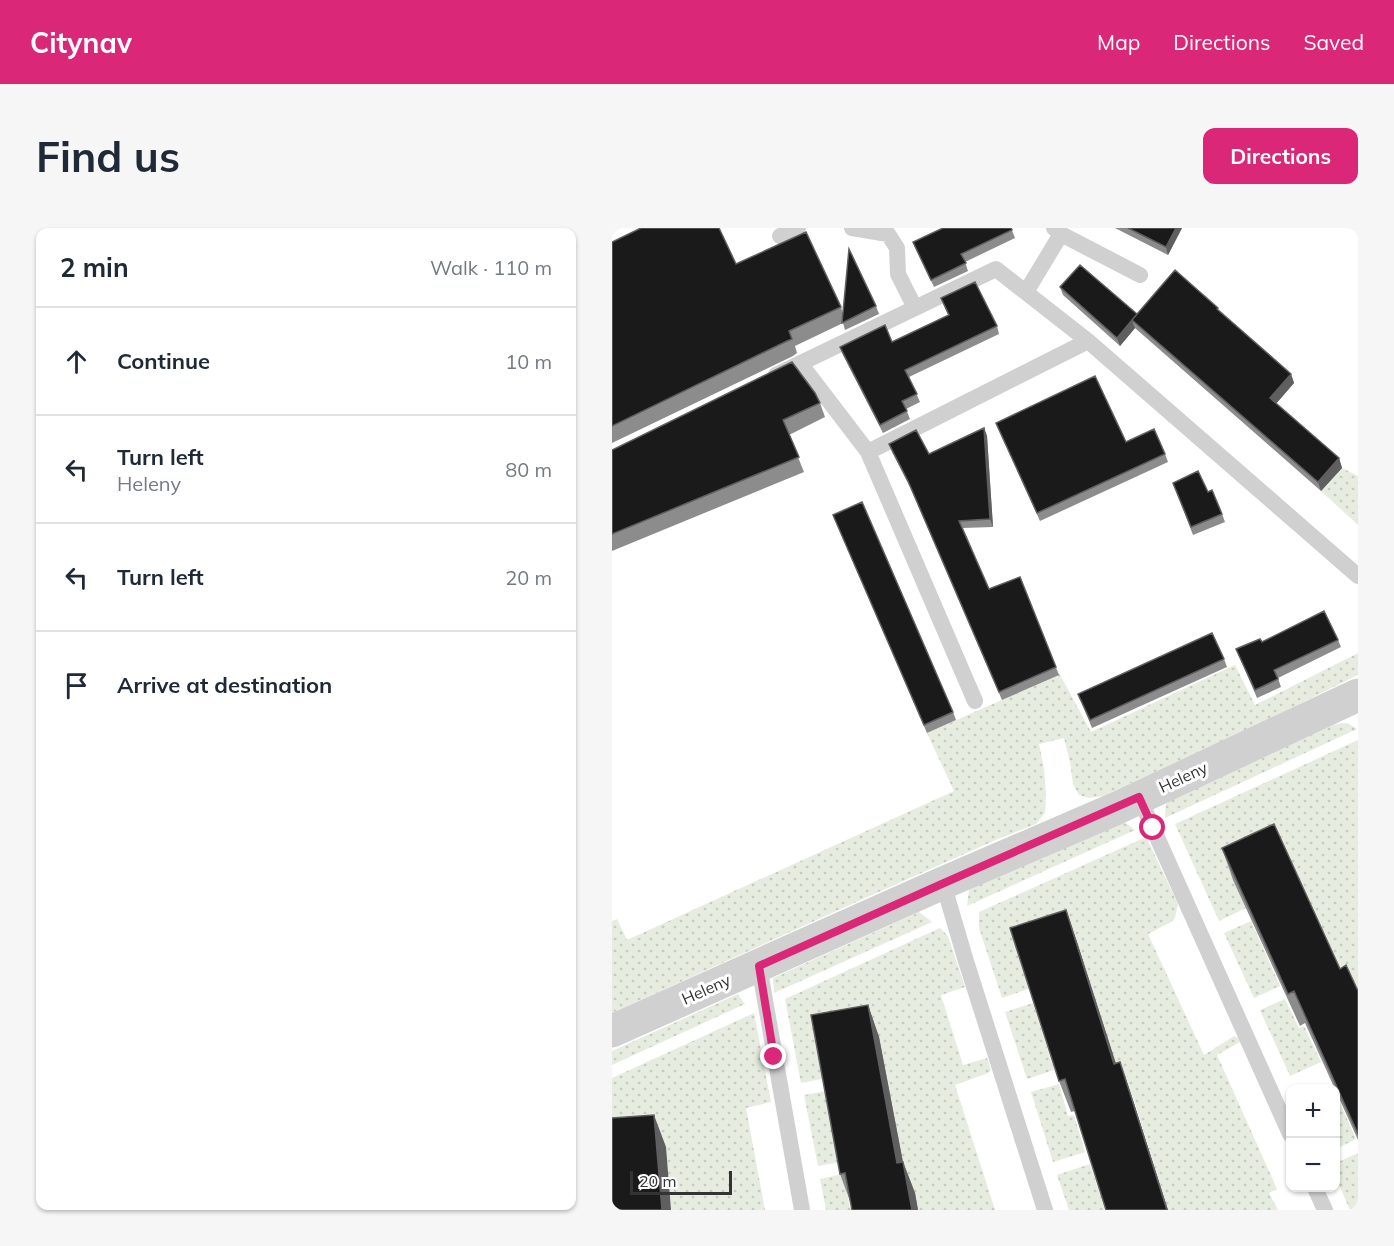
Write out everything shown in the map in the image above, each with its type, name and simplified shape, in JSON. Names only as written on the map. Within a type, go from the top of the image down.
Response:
[{"type":"street","name":"Heleny","points":[[612,1031],[1139,797],[1358,696]]},
{"type":"lane","points":[[780,236],[798,228]]},
{"type":"lane","points":[[852,228],[888,234],[897,248],[898,274],[915,308]]},
{"type":"lane","points":[[1026,292],[1057,231],[1140,275]]},
{"type":"lane","points":[[758,383],[996,269],[1088,341],[1358,576]]},
{"type":"lane","points":[[868,452],[1088,341]]},
{"type":"lane","points":[[800,363],[868,452],[975,701]]},
{"type":"lane","points":[[1139,797],[1286,1125]]},
{"type":"lane","points":[[944,883],[965,958],[1045,1210]]},
{"type":"lane","points":[[759,966],[802,1210]]},
{"type":"lane","points":[[1317,1192],[1325,1210]]},
{"type":"shaded area","points":[[1342,468],[1358,476],[1358,525],[1321,491]]},
{"type":"shaded area","points":[[1358,653],[1358,675],[1103,796],[1089,798],[1079,795],[1073,784],[1064,738],[1039,744],[1046,794],[1045,813],[1036,824],[863,899],[612,1013],[612,921],[617,919],[627,940],[954,791],[927,733],[1059,673],[1091,732],[1235,665],[1255,705]]},
{"type":"shaded area","points":[[1342,723],[1357,729],[1165,818],[1166,801],[1333,725]]},
{"type":"shaded area","points":[[1358,740],[1358,997],[1246,908],[1219,921],[1175,824]]},
{"type":"shaded area","points":[[1122,820],[1135,830],[967,906],[969,889]]},
{"type":"shaded area","points":[[1146,837],[1178,904],[1175,918],[1171,922],[1148,934],[1204,1055],[1234,1036],[1240,1042],[1217,1055],[1277,1189],[1269,1193],[1278,1210],[1168,1210],[1132,1094],[1031,988],[1002,998],[979,928],[979,912]]},
{"type":"shaded area","points":[[919,912],[932,922],[774,993],[773,978]]},
{"type":"shaded area","points":[[1251,921],[1280,986],[1254,998],[1224,933]]},
{"type":"shaded area","points":[[940,928],[948,936],[965,987],[941,995],[963,1065],[987,1058],[991,1070],[955,1085],[995,1210],[918,1210],[827,1078],[801,1083],[785,999]]},
{"type":"shaded area","points":[[738,994],[745,1004],[612,1065],[612,1051]]},
{"type":"shaded area","points":[[1285,999],[1299,1028],[1304,1026],[1321,1062],[1290,1076],[1260,1010]]},
{"type":"shaded area","points":[[1033,1003],[1054,1070],[1027,1079],[1005,1012]]},
{"type":"shaded area","points":[[754,1013],[771,1102],[746,1108],[765,1210],[671,1210],[612,1150],[612,1078]]},
{"type":"shaded area","points":[[1059,1084],[1068,1116],[1074,1115],[1085,1152],[1053,1162],[1031,1092]]},
{"type":"shaded area","points":[[827,1091],[841,1162],[818,1166],[804,1095]]},
{"type":"shaded area","points":[[1340,1103],[1356,1139],[1340,1147]]},
{"type":"shaded area","points":[[1358,1153],[1358,1210],[1350,1210],[1340,1187],[1340,1161]]},
{"type":"shaded area","points":[[1090,1164],[1105,1210],[1069,1210],[1057,1175]]},
{"type":"shaded area","points":[[843,1174],[850,1208],[855,1210],[826,1210],[820,1179]]},
{"type":"building","points":[[641,228],[719,228],[736,264],[806,232],[841,307],[789,331],[792,339],[612,426],[612,242]]},
{"type":"building","points":[[943,228],[1011,228],[1012,230],[961,254],[966,263],[931,280],[913,242]]},
{"type":"building","points":[[1128,228],[1176,228],[1166,247]]},
{"type":"building","points":[[849,249],[876,306],[842,323]]},
{"type":"building","points":[[1080,265],[1137,314],[1117,338],[1060,287]]},
{"type":"building","points":[[1175,270],[1291,374],[1270,398],[1339,458],[1318,482],[1132,320]]},
{"type":"building","points":[[975,282],[997,326],[905,370],[917,394],[902,401],[907,411],[880,425],[840,347],[885,325],[892,342],[949,315],[941,298]]},
{"type":"building","points":[[792,362],[820,403],[783,420],[799,457],[612,534],[612,450]]},
{"type":"building","points":[[1095,376],[1126,442],[1154,429],[1165,454],[1037,513],[996,423]]},
{"type":"building","points":[[984,428],[990,519],[959,521],[989,589],[1020,577],[1056,667],[999,692],[908,481],[889,444],[916,430],[929,454]]},
{"type":"building","points":[[1198,471],[1208,492],[1212,490],[1222,514],[1191,527],[1173,483]]},
{"type":"building","points":[[862,502],[953,712],[924,725],[833,515]]},
{"type":"building","points":[[1324,611],[1338,640],[1274,670],[1278,679],[1255,690],[1236,649],[1260,639],[1262,642]]},
{"type":"building","points":[[1212,633],[1224,659],[1090,720],[1078,694]]},
{"type":"building","points":[[1274,824],[1340,969],[1346,965],[1358,991],[1358,1134],[1340,1094],[1340,1084],[1336,1084],[1294,991],[1288,994],[1222,848]]},
{"type":"building","points":[[1066,910],[1114,1064],[1120,1062],[1167,1210],[1106,1210],[1065,1079],[1059,1081],[1010,928]]},
{"type":"building","points":[[868,1005],[897,1163],[903,1162],[912,1210],[852,1210],[845,1173],[840,1174],[811,1015]]},
{"type":"building","points":[[654,1115],[662,1210],[612,1210],[612,1118]]},
{"type":"route","points":[[774,1057],[759,966],[1139,797],[1153,828]]}]
